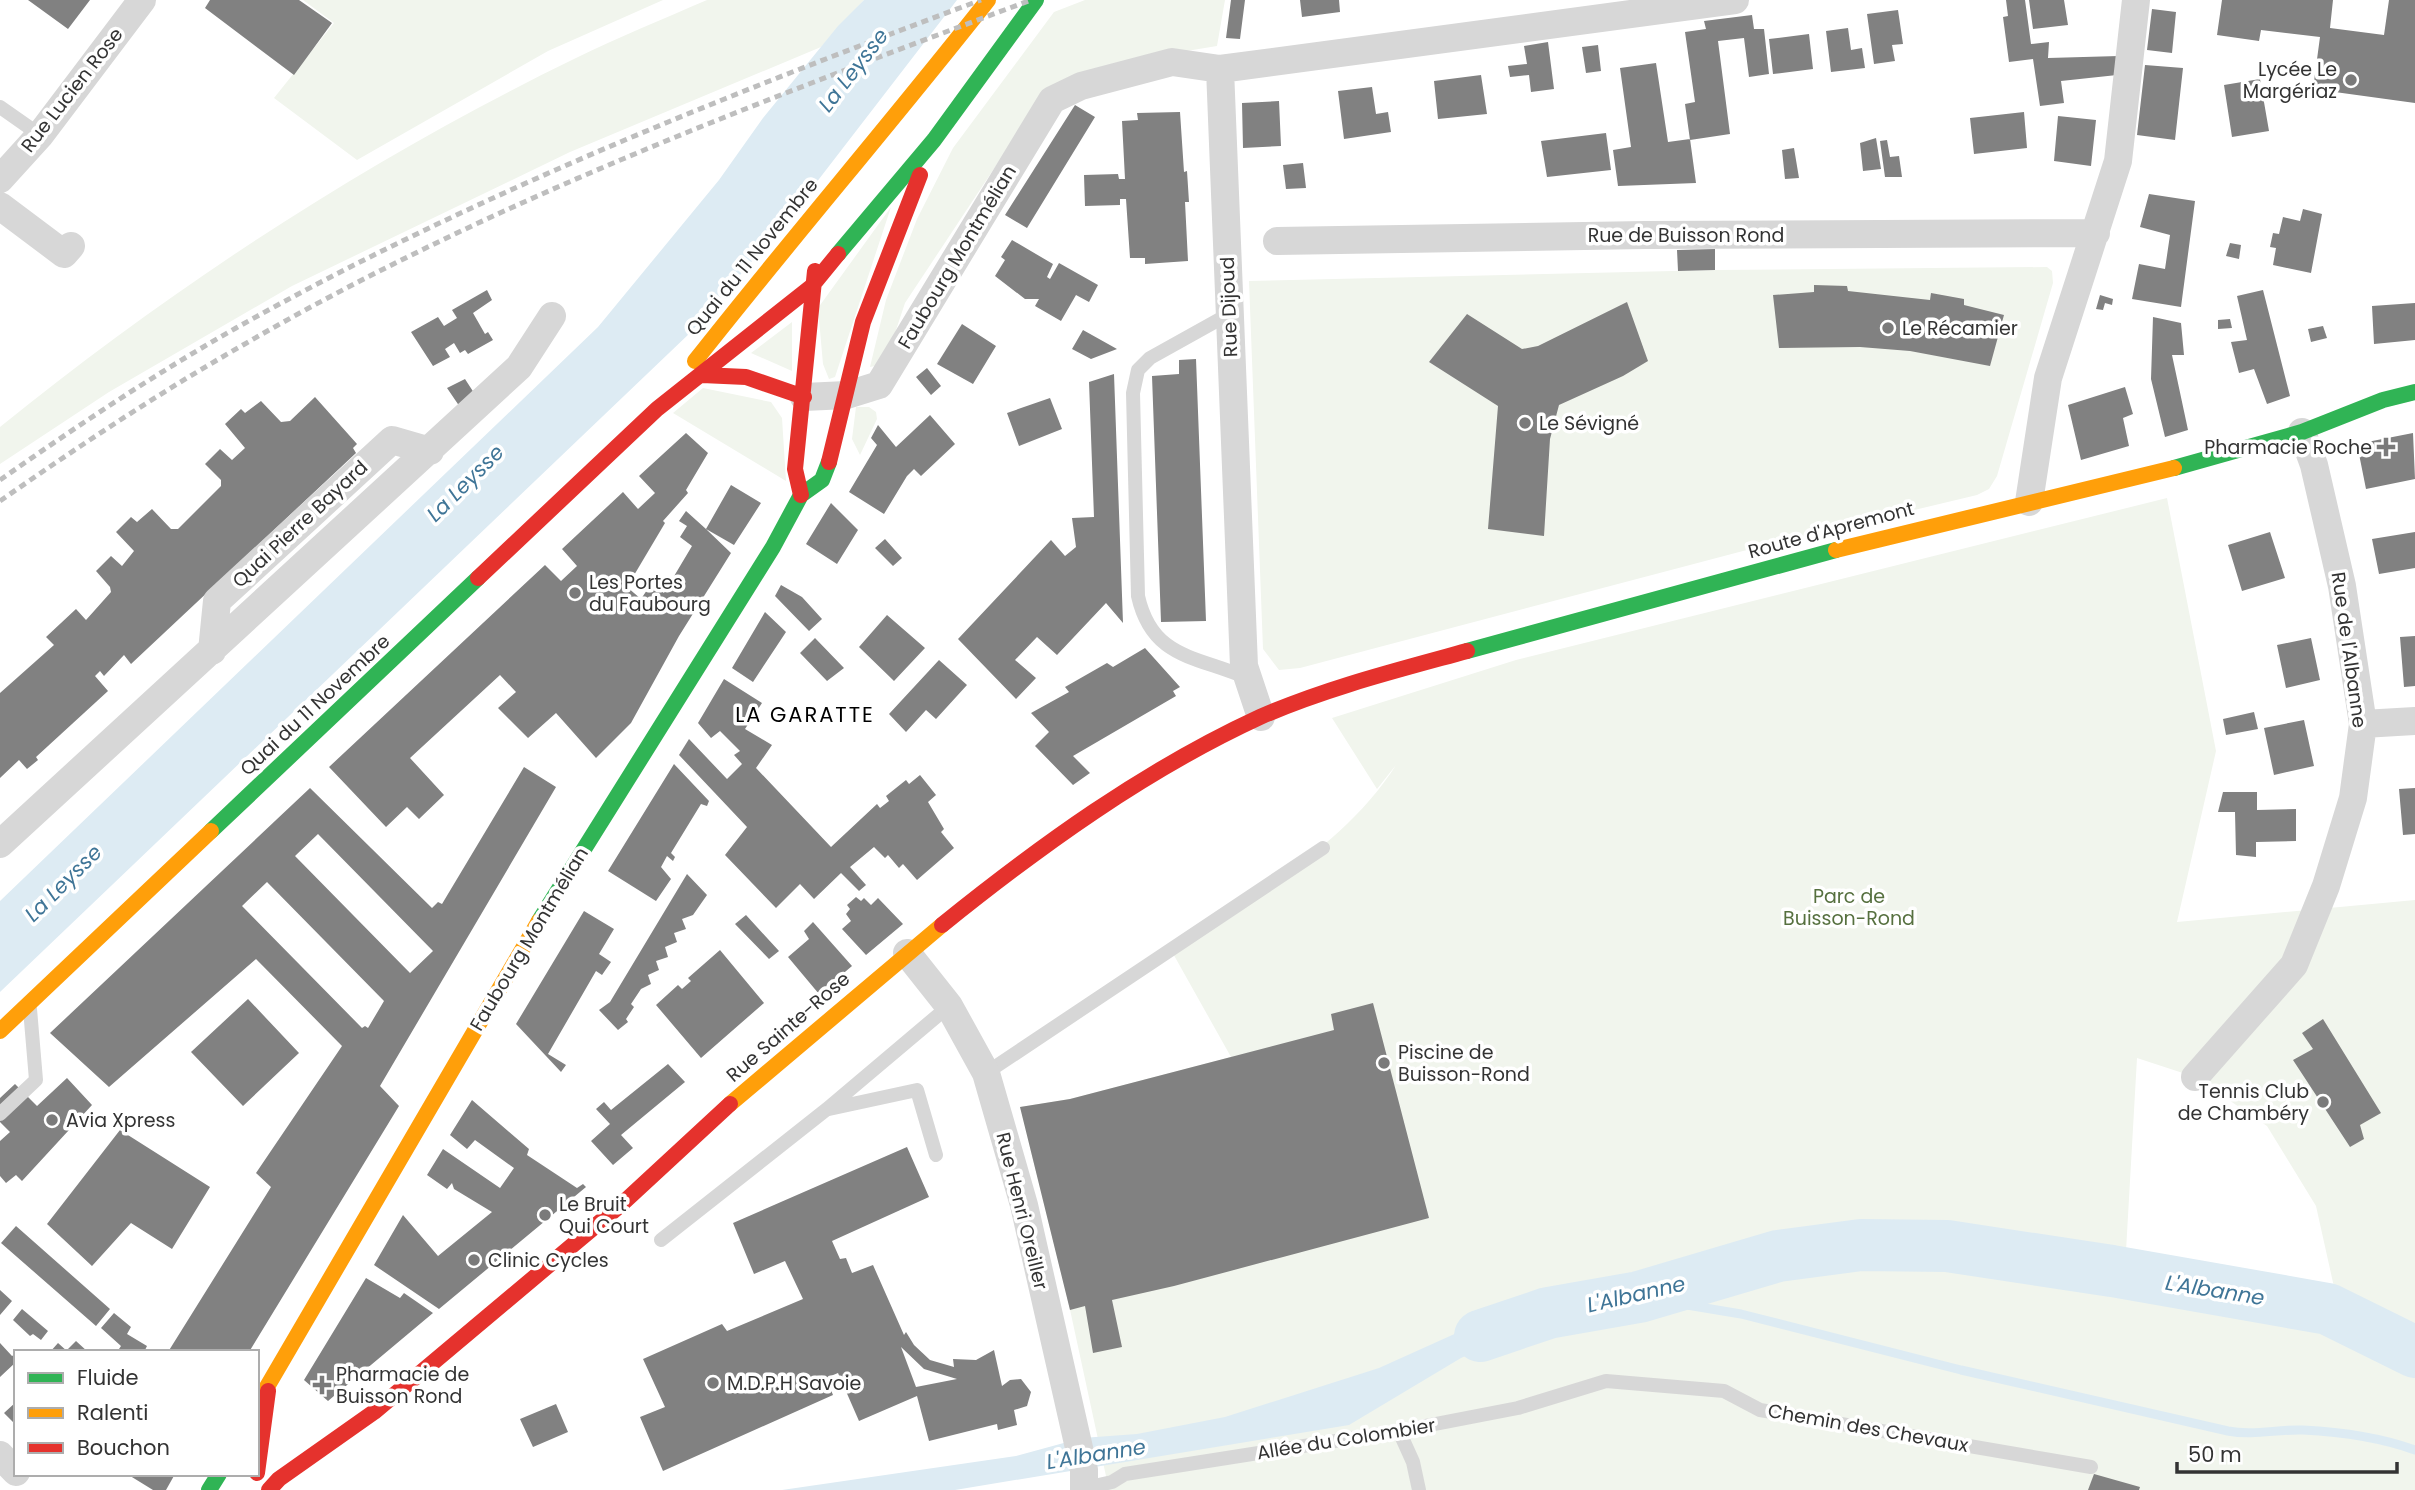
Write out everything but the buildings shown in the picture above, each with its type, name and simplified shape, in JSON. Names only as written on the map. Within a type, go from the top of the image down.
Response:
[{"type":"main road","name":"Quai du 11 Novembre","points":[[657,409],[803,224],[884,134],[988,0]]},
{"type":"main road","points":[[934,140],[1036,0]]},
{"type":"main road","name":"Quai du 11 Novembre","points":[[836,215],[884,134]]},
{"type":"main road","name":"Quai du 11 Novembre","points":[[0,1031],[657,409],[811,287],[934,140]]},
{"type":"main road","name":"Faubourg Montmélian","points":[[259,1402],[476,1025],[773,547],[801,495],[822,480],[876,282],[934,140]]},
{"type":"main road","points":[[801,495],[795,470],[804,397],[811,287],[826,240]]},
{"type":"main road","name":"Faubourg Montmélian","points":[[702,375],[746,377],[804,397]]},
{"type":"main road","name":"Route d'Apremont","points":[[1261,717],[1378,676],[1801,559],[2158,472],[2302,432],[2383,400],[2415,392]]},
{"type":"main road","name":"Rue Sainte-Rose","points":[[269,1490],[279,1479],[374,1412],[624,1202],[717,1115],[907,953],[1029,855],[1149,777],[1261,717]]},
{"type":"main road","name":"Faubourg Montmélian","points":[[259,1459],[268,1391]]},
{"type":"main road","name":"Rue Sainte-Rose","points":[[333,1461],[374,1412]]},
{"type":"street","name":"Rue Lucien Rose","points":[[0,179],[40,135],[142,0]]},
{"type":"street","points":[[1220,69],[1735,0]]},
{"type":"street","points":[[2029,502],[2048,378],[2118,161],[2136,0]]},
{"type":"street","name":"Faubourg Montmélian","points":[[804,397],[847,395],[878,385],[1052,100],[1081,86],[1172,62],[1220,69]]},
{"type":"street","name":"Rue Dijoud","points":[[1220,69],[1244,666],[1261,717]]},
{"type":"street","points":[[0,206],[64,254],[72,246]]},
{"type":"street","name":"Rue de Buisson Rond","points":[[1277,241],[1645,235],[2096,233]]},
{"type":"street","name":"Quai Pierre Bayard","points":[[0,844],[519,367],[552,316]]},
{"type":"street","name":"Rue de l'Albanne","points":[[2194,1077],[2294,965],[2326,886],[2353,799],[2363,724],[2342,586],[2314,465],[2302,432]]},
{"type":"street","points":[[2363,724],[2415,720]]},
{"type":"street","name":"Rue Henri Oreiller","points":[[907,953],[949,1006],[986,1073],[1024,1205],[1085,1483]]},
{"type":"street","points":[[0,1455],[14,1470]]},
{"type":"street","points":[[20,1476],[33,1490]]},
{"type":"lane","points":[[0,107],[40,135]]},
{"type":"lane","points":[[1230,314],[1150,358],[1138,370],[1133,393],[1138,596],[1143,618],[1151,632],[1164,645],[1191,658],[1248,678]]},
{"type":"lane","points":[[986,1073],[1324,848]]},
{"type":"lane","points":[[0,1114],[36,1080],[29,1003]]},
{"type":"lane","points":[[661,1240],[827,1109],[949,1006]]},
{"type":"lane","points":[[827,1109],[917,1090],[936,1155]]},
{"type":"lane","name":"Allée du Colombier","points":[[1085,1483],[1112,1482],[1125,1474],[1399,1431],[1518,1408],[1606,1381]]},
{"type":"lane","name":"Chemin des Chevaux","points":[[1606,1381],[1724,1391],[1760,1410],[2091,1467]]},
{"type":"lane","points":[[1399,1431],[1413,1462],[1419,1490]]},
{"type":"green space","points":[[303,0],[663,0],[548,51],[357,160],[274,98],[334,23]]},
{"type":"green space","points":[[707,0],[864,0],[821,47],[570,152],[292,286],[109,392],[0,464],[0,427],[67,374],[206,273],[350,181],[499,97],[592,50]]},
{"type":"green space","points":[[1085,0],[1225,0],[1217,46],[1138,59],[1083,73],[999,161],[905,303],[893,339],[875,366],[870,367],[886,300],[917,219],[953,148],[1054,12]]},
{"type":"green space","points":[[891,207],[835,377],[829,379],[823,364],[818,308]]},
{"type":"green space","points":[[2047,267],[2052,271],[2053,283],[1997,476],[1989,489],[1977,495],[1743,551],[1300,668],[1279,670],[1263,649],[1249,281],[1715,270]]},
{"type":"green space","points":[[792,322],[792,371],[751,353]]},
{"type":"green space","points":[[703,388],[771,402],[782,418],[786,481],[673,413]]},
{"type":"green space","points":[[856,407],[869,407],[876,412],[877,419],[860,455],[852,439]]},
{"type":"green space","name":"Parc de Buisson-Rond","points":[[2167,498],[2216,751],[2177,922],[2415,900],[2415,1490],[1109,1490],[1069,1305],[1020,1107],[1070,1099],[1231,1057],[1171,950],[1263,890],[1323,846],[1374,795],[1396,765],[1377,789],[1332,718],[1516,660]],"holes":[[[2137,1058],[2195,1077],[2267,1126],[2316,1206],[2338,1305],[2268,1277],[2126,1251]]]},
{"type":"water","name":"La Leysse","points":[[864,0],[957,0],[789,218],[691,332],[0,992],[0,901],[598,327],[719,180],[763,118],[838,26]]},
{"type":"water","points":[[1543,1308],[1548,1313],[1537,1324],[1461,1358],[1349,1425],[955,1490],[782,1490],[1016,1456],[1082,1438],[1137,1434],[1225,1417],[1379,1368],[1470,1327]]},
{"type":"waterway","name":"L'Albanne","points":[[1480,1336],[1548,1313],[1639,1297],[1778,1256],[1861,1245],[1947,1246],[2112,1271],[2328,1309],[2415,1352]]},
{"type":"waterway","points":[[1639,1297],[1741,1314],[1961,1370],[2228,1431],[2332,1432],[2374,1438],[2415,1450]]},
{"type":"railway","points":[[0,480],[116,401],[236,328],[417,234],[696,110],[981,0]]},
{"type":"railway","points":[[0,501],[120,420],[212,363],[337,293],[433,244],[531,199],[730,115],[1031,0]]},
{"type":"traffic: fast","points":[[838,254],[934,140],[1036,0]]},
{"type":"traffic: fast","points":[[2174,468],[2302,432],[2383,400],[2415,392]]},
{"type":"traffic: fast","points":[[539,921],[773,547],[801,495],[822,480],[829,462]]},
{"type":"traffic: fast","points":[[1467,651],[1836,550]]},
{"type":"traffic: fast","points":[[211,831],[478,578]]},
{"type":"traffic: fast","points":[[209,1490],[218,1476]]},
{"type":"traffic: slow","points":[[695,361],[988,0]]},
{"type":"traffic: slow","points":[[1836,550],[2174,468]]},
{"type":"traffic: slow","points":[[0,1031],[211,831]]},
{"type":"traffic: slow","points":[[259,1401],[539,921]]},
{"type":"traffic: slow","points":[[730,1104],[942,925]]},
{"type":"traffic: jam","points":[[829,462],[863,322],[920,175]]},
{"type":"traffic: jam","points":[[478,578],[657,409],[811,287],[838,254]]},
{"type":"traffic: jam","points":[[801,495],[795,469],[815,271]]},
{"type":"traffic: jam","points":[[702,375],[746,377],[804,397]]},
{"type":"traffic: jam","points":[[942,925],[1055,838],[1135,785],[1217,738],[1310,697],[1467,651]]},
{"type":"traffic: jam","points":[[269,1490],[279,1479],[374,1412],[624,1202],[730,1104]]},
{"type":"traffic: jam","points":[[259,1458],[268,1391]]},
{"type":"place","name":"Lycée Le Margériaz","points":[[2351,80]]},
{"type":"place","name":"Le Récamier","points":[[1888,328]]},
{"type":"place","name":"Le Sévigné","points":[[1525,423]]},
{"type":"place","name":"Pharmacie Roche","points":[[2386,447]]},
{"type":"place","name":"Les Portes du Faubourg","points":[[575,593]]},
{"type":"place","name":"Piscine de Buisson-Rond","points":[[1384,1063]]},
{"type":"place","name":"Tennis Club de Chambéry","points":[[2323,1102]]},
{"type":"place","name":"Avia Xpress","points":[[52,1120]]},
{"type":"place","name":"Le Bruit Qui Court","points":[[545,1215]]},
{"type":"place","name":"Clinic Cycles","points":[[474,1260]]},
{"type":"place","name":"M.D.P.H Savoie","points":[[713,1383]]},
{"type":"place","name":"Pharmacie de Buisson Rond","points":[[322,1385]]},
{"type":"district","name":"LA GARATTE","points":[[805,714]]}]
